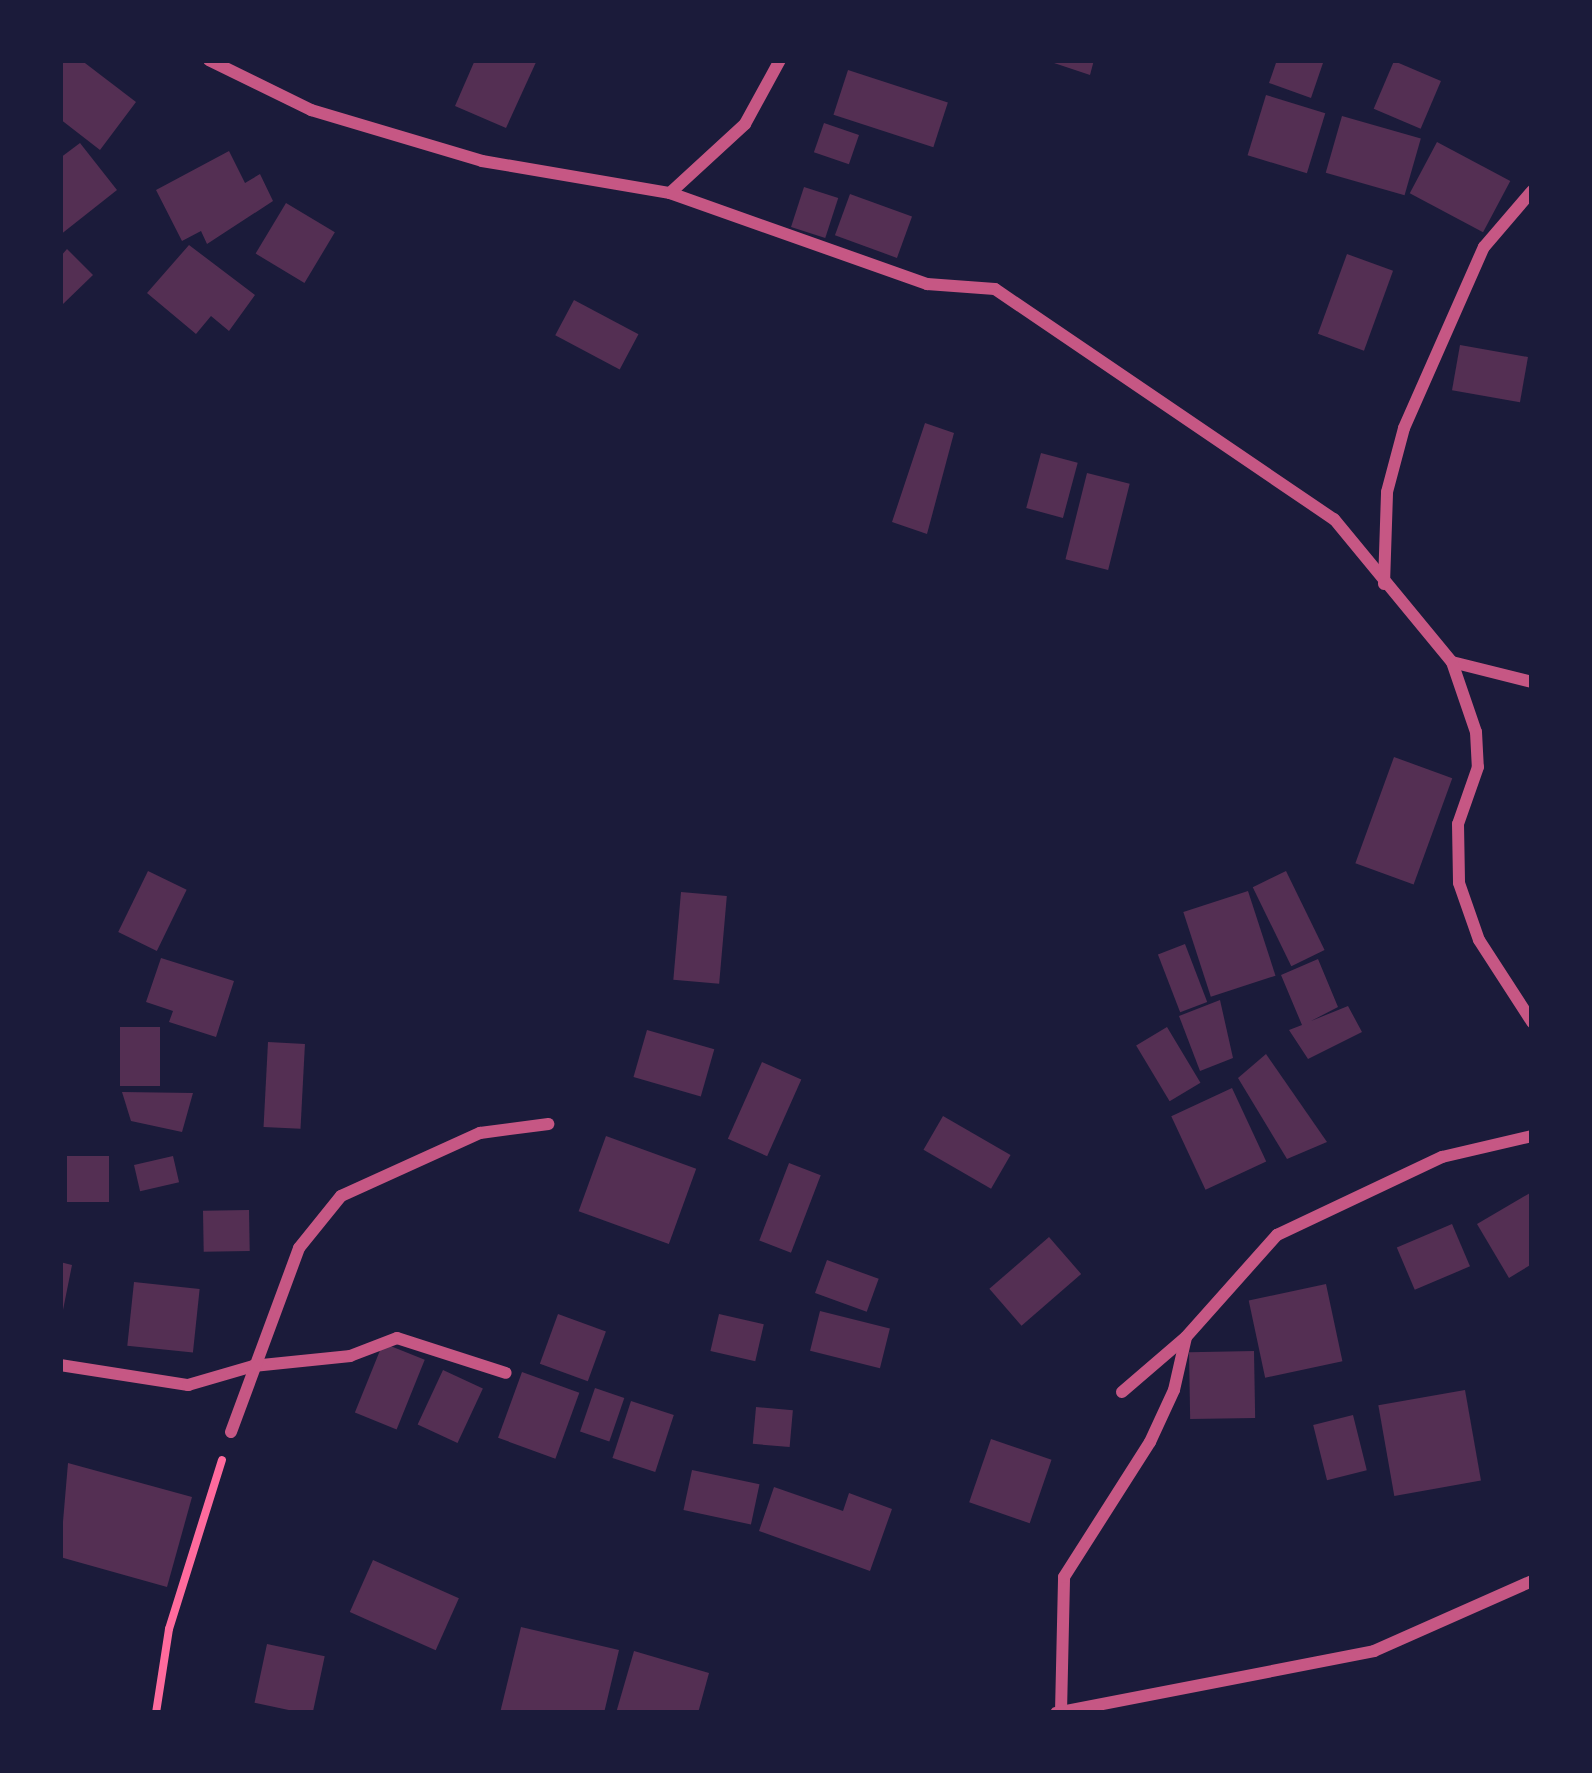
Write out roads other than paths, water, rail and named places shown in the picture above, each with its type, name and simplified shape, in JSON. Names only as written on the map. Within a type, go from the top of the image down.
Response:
[{"type":"street","points":[[208,60],[311,110],[482,161],[670,193],[793,243],[927,284],[995,289],[1334,519],[1384,585],[1453,662],[1476,732],[1478,767],[1458,824],[1459,883],[1479,940],[1532,1022]]},
{"type":"street","points":[[670,193],[745,124],[780,60]]},
{"type":"street","points":[[1384,585],[1387,492],[1404,428],[1484,247],[1532,191]]},
{"type":"street","points":[[1453,662],[1532,682]]},
{"type":"street","points":[[231,1432],[299,1247],[340,1196],[480,1133],[548,1124]]},
{"type":"street","points":[[1122,1392],[1186,1337],[1277,1235],[1442,1156],[1532,1136]]},
{"type":"street","points":[[1186,1337],[1174,1390],[1150,1442],[1064,1577],[1059,1712],[1374,1651],[1532,1581]]},
{"type":"street","points":[[60,1365],[188,1385],[253,1366],[350,1356],[397,1339],[506,1373]]}]
